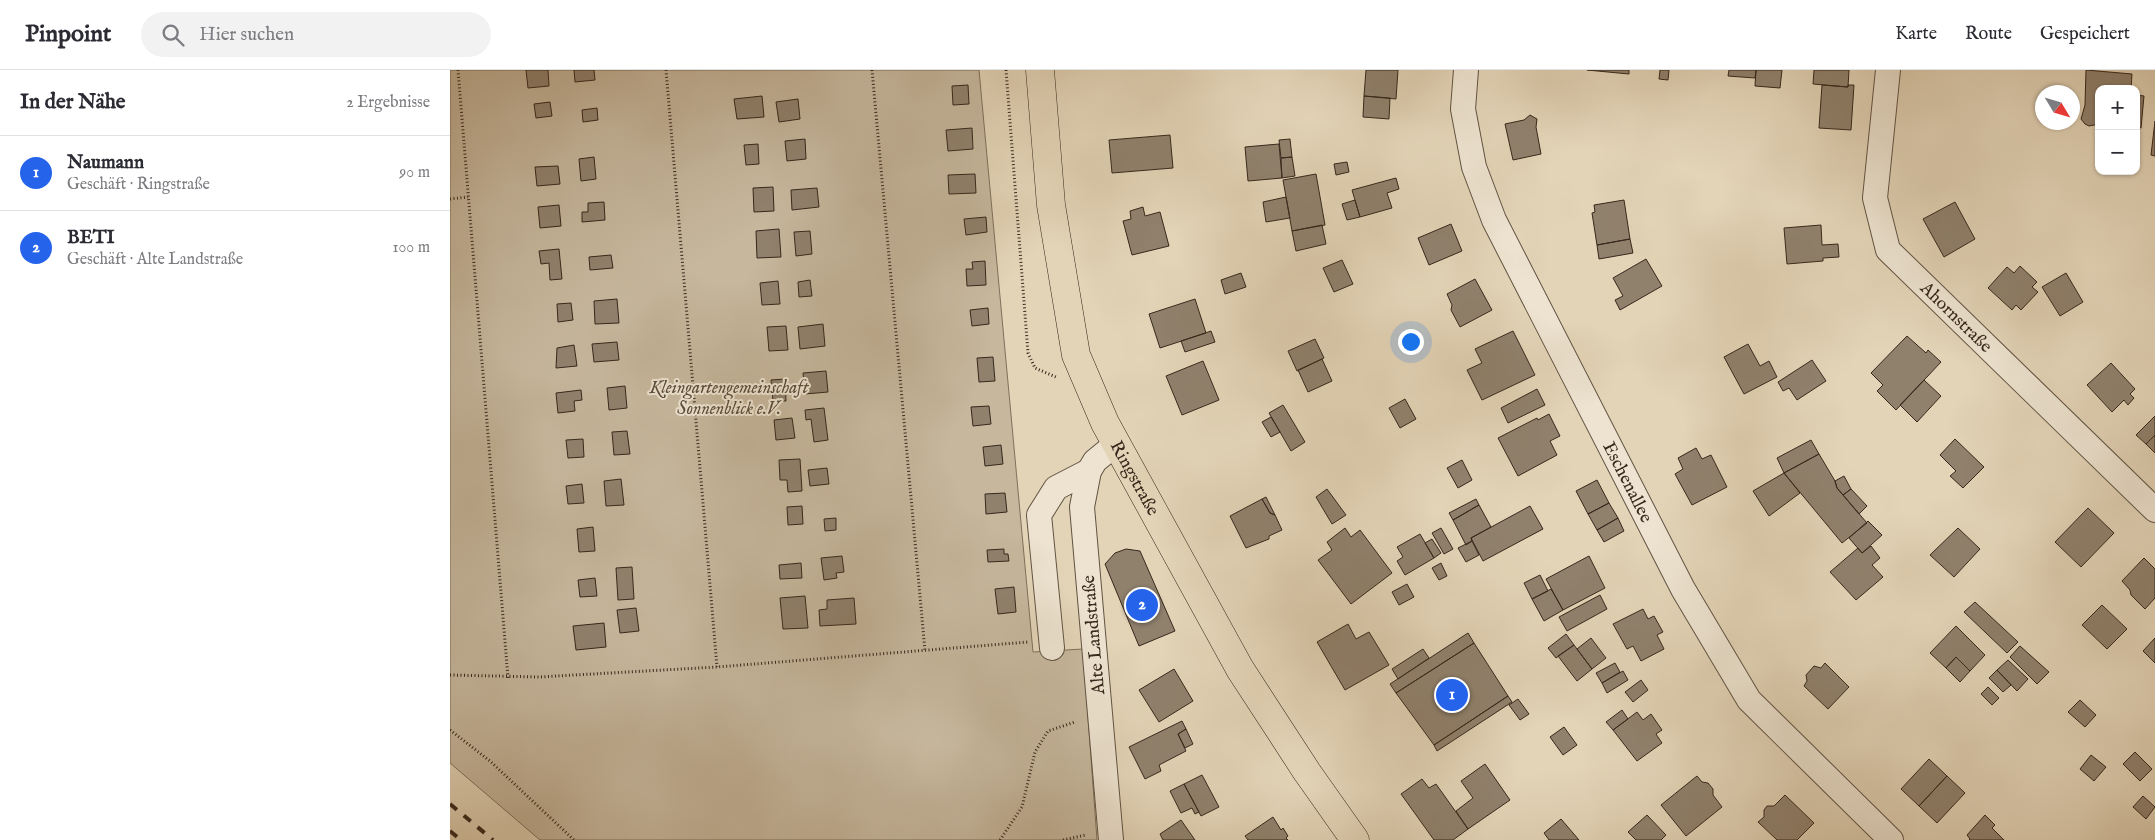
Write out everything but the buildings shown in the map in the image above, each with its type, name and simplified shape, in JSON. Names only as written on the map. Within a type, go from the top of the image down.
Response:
[{"type":"main road","name":"Ringstraße","points":[[1040,70],[1051,205],[1076,355],[1086,381],[1105,423],[1240,669],[1307,772],[1355,840]]},
{"type":"street","name":"Eschenallee","points":[[1466,70],[1463,109],[1474,167],[1494,220],[1683,590],[1749,700],[1891,840]]},
{"type":"street","name":"Ahornstraße","points":[[1888,70],[1875,198],[1888,250],[2155,510]]},
{"type":"street","points":[[1051,644],[1039,515],[1056,488],[1089,471],[1095,461],[1117,443]]},
{"type":"street","name":"Alte Landstraße","points":[[1089,471],[1082,507],[1110,840]]},
{"type":"path","points":[[458,70],[508,678]]},
{"type":"path","points":[[666,70],[717,667]]},
{"type":"path","points":[[872,70],[925,651]]},
{"type":"path","points":[[1006,70],[1028,353],[1035,368],[1064,379],[1086,381]]},
{"type":"path","points":[[450,199],[468,197]]},
{"type":"path","points":[[450,676],[508,678],[717,667],[925,651],[1051,644]]},
{"type":"path","points":[[1000,840],[1022,807],[1035,752],[1048,731],[1100,714]]},
{"type":"path","points":[[450,730],[490,761],[574,840]]},
{"type":"green space","name":"Kleingartengemeinschaft Sonnenblick e.V.","points":[[450,70],[979,70],[1033,652],[1083,649],[1097,840],[540,840],[450,763]]},
{"type":"railway","points":[[450,804],[493,840]]},
{"type":"railway","points":[[450,831],[461,840]]},
{"type":"place","name":"BETI","points":[[1142,605]]},
{"type":"place","name":"Naumann","points":[[1452,695]]}]
